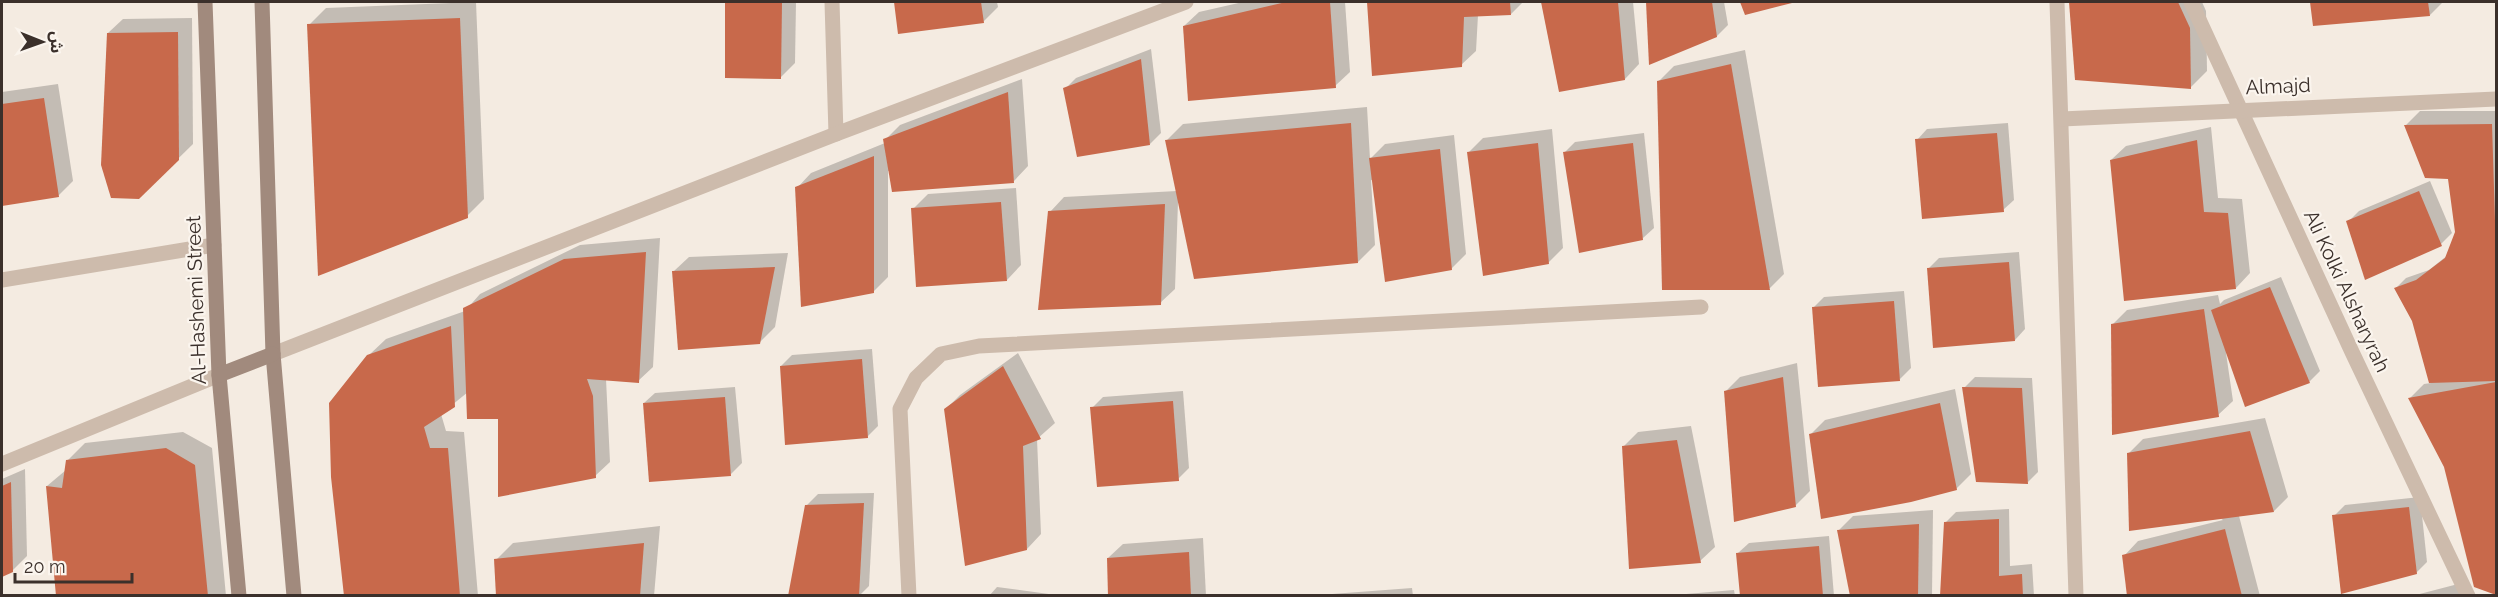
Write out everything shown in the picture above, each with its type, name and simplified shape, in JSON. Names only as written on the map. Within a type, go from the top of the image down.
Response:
[{"type":"main road","name":"Al-Hashemi Street","points":[[205,2],[219,375],[239,596]]},
{"type":"main road","points":[[262,2],[273,354],[294,596]]},
{"type":"main road","points":[[219,375],[273,354]]},
{"type":"street","points":[[832,2],[836,134]]},
{"type":"street","points":[[273,354],[836,134],[1186,2]]},
{"type":"street","points":[[2057,2],[2076,596]]},
{"type":"street","name":"Ali Kolki Alsharyrah","points":[[2191,2],[2468,596]]},
{"type":"street","name":"Almajd","points":[[2062,118],[2239,108],[2496,99]]},
{"type":"street","points":[[2,280],[214,245]]},
{"type":"street","points":[[909,596],[900,409],[916,378],[941,354],[979,346],[1701,307]]},
{"type":"street","points":[[2,464],[219,375]]},
{"type":"building","points":[[725,2],[782,2],[781,79],[725,78]]},
{"type":"building","points":[[894,2],[981,2],[984,23],[898,34]]},
{"type":"building","points":[[1286,2],[1330,2],[1336,88],[1188,101],[1183,26]]},
{"type":"building","points":[[1367,2],[1510,2],[1511,15],[1464,17],[1462,67],[1372,76]]},
{"type":"building","points":[[1541,2],[1618,2],[1625,80],[1559,92]]},
{"type":"building","points":[[1646,2],[1712,2],[1717,37],[1649,65]]},
{"type":"building","points":[[1740,2],[1796,2],[1745,15]]},
{"type":"building","points":[[2069,2],[2178,2],[2190,28],[2191,89],[2075,80]]},
{"type":"building","points":[[2310,2],[2428,2],[2430,16],[2313,26]]},
{"type":"building","points":[[460,18],[468,218],[318,276],[307,24]]},
{"type":"building","points":[[178,32],[179,160],[139,199],[111,198],[101,165],[107,33]]},
{"type":"building","points":[[1141,59],[1150,145],[1077,157],[1063,88]]},
{"type":"building","points":[[1731,64],[1770,290],[1662,290],[1657,81]]},
{"type":"building","points":[[1008,92],[1014,183],[892,192],[883,139]]},
{"type":"building","points":[[44,98],[59,197],[2,206],[2,104]]},
{"type":"building","points":[[1351,123],[1358,263],[1194,279],[1165,140]]},
{"type":"building","points":[[2492,124],[2496,253],[2496,381],[2429,383],[2412,321],[2394,288],[2416,280],[2445,258],[2455,232],[2448,179],[2425,178],[2404,125]]},
{"type":"building","points":[[1997,133],[2004,212],[1922,219],[1915,139]]},
{"type":"building","points":[[2197,140],[2204,212],[2228,213],[2236,289],[2124,301],[2110,160]]},
{"type":"building","points":[[1538,143],[1549,264],[1483,276],[1467,152]]},
{"type":"building","points":[[1633,143],[1643,240],[1579,253],[1563,152]]},
{"type":"building","points":[[1440,149],[1452,270],[1385,282],[1369,158]]},
{"type":"building","points":[[874,156],[874,293],[801,307],[795,187]]},
{"type":"building","points":[[2419,191],[2442,246],[2365,280],[2346,221]]},
{"type":"building","points":[[1001,202],[1007,281],[916,287],[911,208]]},
{"type":"building","points":[[1165,204],[1161,305],[1038,310],[1048,211]]},
{"type":"building","points":[[646,252],[639,383],[587,379],[593,396],[596,478],[498,497],[498,419],[467,419],[463,308],[564,259]]},
{"type":"building","points":[[2009,262],[2015,341],[1933,348],[1927,268]]},
{"type":"building","points":[[775,267],[760,344],[678,350],[672,271]]},
{"type":"building","points":[[2270,287],[2310,383],[2245,407],[2211,310]]},
{"type":"building","points":[[1894,301],[1900,381],[1818,387],[1812,307]]},
{"type":"building","points":[[2204,309],[2219,417],[2112,435],[2111,324]]},
{"type":"building","points":[[451,326],[455,407],[424,427],[430,448],[448,448],[460,596],[344,596],[331,477],[329,403],[367,355]]},
{"type":"building","points":[[862,359],[868,438],[785,445],[780,366]]},
{"type":"building","points":[[1003,366],[1041,439],[1023,446],[1027,550],[965,566],[944,409]]},
{"type":"building","points":[[1783,377],[1796,507],[1734,522],[1724,391]]},
{"type":"building","points":[[2496,382],[2496,595],[2474,587],[2444,467],[2408,398]]},
{"type":"building","points":[[1962,387],[2022,388],[2028,484],[1976,482]]},
{"type":"building","points":[[725,397],[731,476],[649,482],[643,403]]},
{"type":"building","points":[[1173,401],[1179,481],[1097,487],[1090,407]]},
{"type":"building","points":[[1940,403],[1957,490],[1911,502],[1821,519],[1809,434]]},
{"type":"building","points":[[2250,431],[2274,512],[2129,531],[2127,453]]},
{"type":"building","points":[[1677,440],[1701,563],[1629,569],[1622,446]]},
{"type":"building","points":[[166,448],[195,465],[208,596],[56,596],[46,486],[62,488],[66,460]]},
{"type":"building","points":[[11,482],[13,572],[2,577],[2,486]]},
{"type":"building","points":[[864,503],[859,596],[788,596],[805,505]]},
{"type":"building","points":[[2409,507],[2417,574],[2341,594],[2332,515]]},
{"type":"building","points":[[1999,519],[1999,576],[2022,574],[2023,596],[1940,596],[1944,522]]},
{"type":"building","points":[[1919,524],[1918,596],[1850,596],[1837,530]]},
{"type":"building","points":[[2225,529],[2242,596],[2127,596],[2122,555]]},
{"type":"building","points":[[644,543],[640,596],[496,596],[494,559]]},
{"type":"building","points":[[1819,546],[1823,596],[1740,596],[1736,553]]},
{"type":"building","points":[[1189,552],[1191,596],[1108,596],[1107,558]]}]
